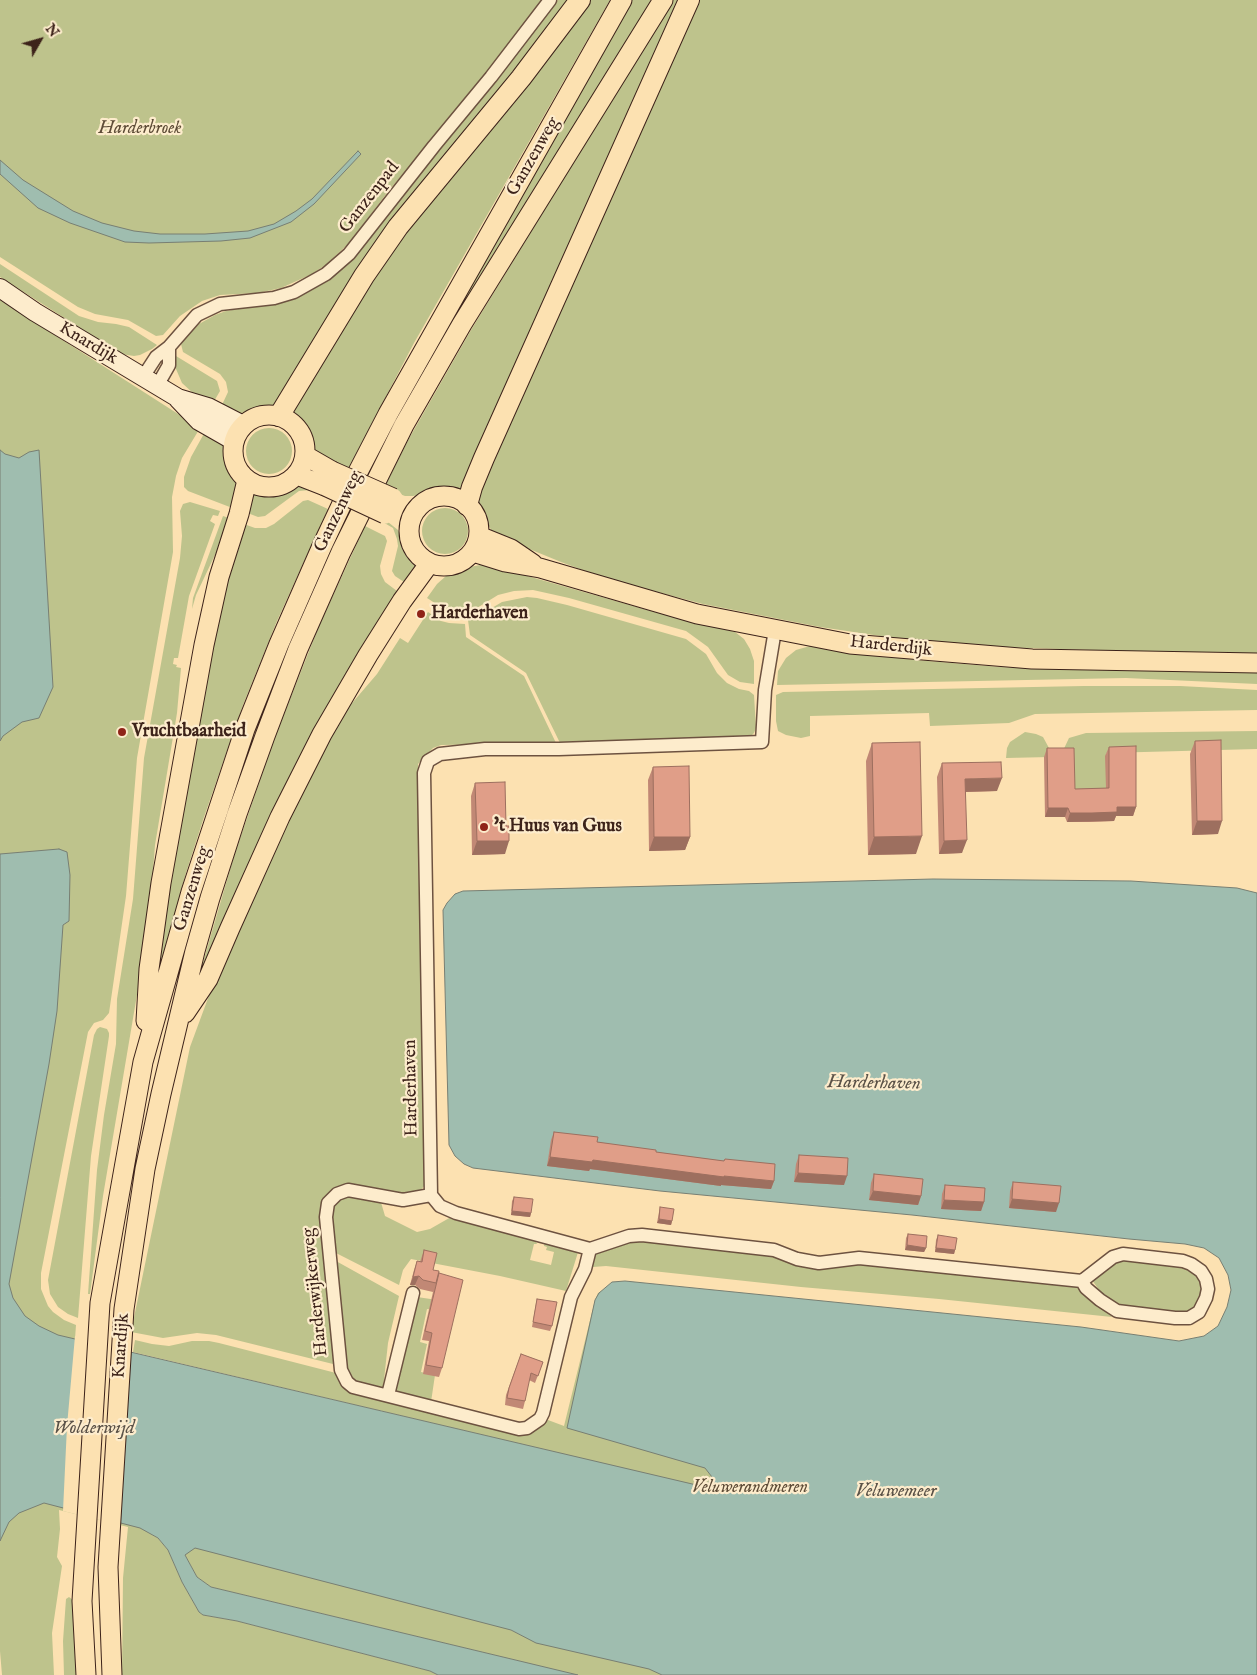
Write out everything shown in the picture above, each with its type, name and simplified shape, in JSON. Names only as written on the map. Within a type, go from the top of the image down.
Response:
[{"type":"highway","points":[[279,416],[364,276],[398,227],[521,78],[580,0]]},
{"type":"highway","points":[[467,505],[484,458],[689,0]]},
{"type":"main road","name":"Ganzenweg","points":[[143,1062],[191,892],[245,729],[278,644],[322,546],[388,414],[622,0]]},
{"type":"main road","name":"Ganzenweg","points":[[178,1022],[210,898],[237,814],[298,650],[345,544],[404,425],[462,324],[663,0]]},
{"type":"main road","name":"Knardijk","points":[[0,288],[34,312],[178,398],[198,421],[239,433]]},
{"type":"main road","points":[[270,414],[279,416],[287,419],[300,431],[304,438],[306,456],[301,469],[290,481],[273,487],[264,487],[248,480],[239,471],[234,460],[239,433],[251,419],[270,414]]},
{"type":"main road","points":[[306,456],[329,478],[389,506],[409,526]]},
{"type":"main road","points":[[297,475],[329,478]]},
{"type":"main road","points":[[143,1062],[150,969],[157,912],[192,707],[219,576],[248,480]]},
{"type":"main road","points":[[441,496],[451,496],[467,505],[477,519],[476,544],[466,559],[448,567],[429,564],[421,559],[415,552],[408,535],[411,516],[417,508],[424,502],[441,496]]},
{"type":"main road","points":[[389,506],[417,508]]},
{"type":"main road","name":"Harderdijk","points":[[476,544],[511,549],[540,568],[698,614],[850,644],[1032,658],[1255,664]]},
{"type":"main road","points":[[178,1022],[208,979],[280,817],[322,734],[368,655],[402,601],[429,564]]},
{"type":"main road","name":"Knardijk","points":[[112,1675],[108,1567],[124,1309],[145,1170],[178,1022]]},
{"type":"main road","name":"Knardijk","points":[[86,1675],[82,1601],[100,1303],[143,1062]]},
{"type":"street","name":"Ganzenpad","points":[[150,382],[169,365],[169,347],[197,315],[220,304],[274,298],[294,292],[326,274],[349,254],[491,77],[550,0]]},
{"type":"street","name":"Harderhaven","points":[[431,1195],[424,773],[428,761],[440,754],[485,749],[559,749],[762,742],[765,690],[775,630]]},
{"type":"street","name":"Harderwijkerweg","points":[[431,1195],[403,1200],[348,1190],[342,1191],[332,1198],[326,1210],[341,1370],[347,1382],[353,1386],[519,1429],[527,1428],[534,1424],[544,1413],[571,1297],[584,1269],[590,1249]]},
{"type":"street","points":[[431,1195],[440,1206],[456,1213],[590,1249],[630,1236],[642,1235],[774,1250],[797,1259],[819,1262],[858,1258],[1082,1281],[1113,1257],[1123,1254],[1183,1261],[1191,1264],[1201,1270],[1206,1279],[1208,1289],[1199,1312],[1189,1318],[1175,1318],[1117,1311],[1100,1300],[1086,1288],[1082,1281]]},
{"type":"street","points":[[388,1395],[413,1293]]},
{"type":"green space","name":"Harderbroek","points":[[0,0],[545,0],[447,124],[390,189],[350,242],[327,264],[312,274],[281,288],[258,293],[220,295],[202,301],[180,316],[163,335],[156,336],[128,320],[95,314],[78,307],[0,257]]},
{"type":"green space","points":[[558,0],[574,0],[275,406],[241,413],[235,413],[221,407],[228,392],[226,382],[220,374],[183,352],[181,344],[188,335],[199,324],[215,315],[226,311],[281,302],[311,290],[338,273],[360,251],[446,140],[501,75]]},
{"type":"green space","points":[[587,0],[610,0],[414,343],[347,471],[315,450],[304,427],[289,414],[370,277]]},
{"type":"green space","points":[[632,0],[651,0],[343,527],[341,526],[391,424]]},
{"type":"green space","points":[[673,0],[683,0],[462,492],[445,489],[405,496],[384,488],[407,442],[471,330]]},
{"type":"green space","points":[[694,0],[1257,0],[1257,655],[995,647],[894,638],[820,627],[703,604],[627,584],[561,562],[492,532],[480,507],[477,495]]},
{"type":"green space","points":[[0,264],[79,316],[98,322],[129,327],[157,345],[140,355],[121,354],[0,277]]},
{"type":"green space","name":"Veluwerandmeren","points":[[0,300],[200,428],[182,458],[172,497],[173,552],[137,758],[126,896],[109,1013],[103,1020],[94,1023],[88,1032],[41,1273],[41,1289],[48,1306],[64,1320],[76,1325],[75,1339],[69,1338],[511,1630],[531,1639],[558,1453],[133,1352],[135,1340],[169,1346],[192,1341],[219,1343],[336,1373],[344,1388],[442,1415],[528,1435],[548,1420],[564,1426],[595,1300],[598,1293],[607,1288],[1257,1675],[517,1675],[523,1662],[211,1587],[197,1577],[185,1555],[159,1539],[168,1550],[182,1582],[199,1612],[203,1615],[237,1621],[430,1671],[438,1675],[122,1675],[123,1578],[128,1527],[59,1510],[60,1529],[57,1557],[62,1566],[52,1633],[54,1675],[2,1675],[0,1651]]},
{"type":"green space","points":[[176,356],[217,381],[220,391],[213,403],[194,394],[182,383],[176,369]]},
{"type":"green space","points":[[269,428],[282,432],[288,438],[292,451],[288,464],[282,470],[269,474],[256,470],[250,464],[246,451],[250,438],[256,432]]},
{"type":"green space","points":[[206,430],[221,442],[225,450],[237,486],[235,509],[188,491],[184,487],[184,477],[191,457]]},
{"type":"green space","points":[[300,486],[310,490],[299,491],[265,516],[258,517],[245,512],[254,490],[276,492]]},
{"type":"green space","points":[[308,500],[328,509],[277,621],[243,705],[186,873],[158,974],[153,973],[209,642],[241,523],[255,528],[266,528],[303,501]]},
{"type":"green space","points":[[190,502],[220,511],[218,516],[213,515],[210,521],[215,524],[189,596],[178,658],[174,658],[173,664],[181,668],[177,713],[155,845],[151,898],[139,970],[141,971],[103,1196],[90,1294],[88,1294],[97,1170],[116,1044],[117,999],[133,899],[144,758],[180,558],[182,536],[180,511],[183,504]]},
{"type":"green space","points":[[445,508],[458,512],[464,518],[468,531],[464,544],[458,550],[445,554],[432,550],[426,544],[422,531],[426,518],[432,512]]},
{"type":"green space","points":[[223,516],[232,519],[196,595],[192,609],[193,598]]},
{"type":"green space","points":[[381,521],[388,522],[398,530],[409,553],[420,565],[407,584],[395,576],[392,571],[398,546],[397,539],[393,528]]},
{"type":"green space","points":[[365,526],[385,536],[387,541],[380,566],[381,574],[385,582],[401,594],[199,976],[234,856],[273,742],[319,626]]},
{"type":"green space","points":[[485,564],[658,613],[735,632],[744,639],[750,649],[754,661],[754,684],[740,682],[728,675],[708,647],[686,631],[569,598],[533,590],[514,591],[498,595],[472,611],[458,613],[444,609],[427,598],[437,584],[446,576],[470,567]]},
{"type":"green space","points":[[527,597],[567,605],[686,639],[706,654],[717,673],[727,683],[739,689],[749,691],[754,695],[756,728],[754,733],[750,737],[560,743],[526,673],[470,635],[468,620],[502,602]]},
{"type":"green space","points":[[428,612],[441,621],[465,624],[466,637],[524,676],[556,743],[441,745],[433,748],[418,764],[426,1184],[419,1192],[412,1195],[328,1195],[335,1362],[333,1364],[216,1335],[197,1333],[163,1338],[131,1332],[190,1047],[214,982],[329,730],[377,674],[400,638],[408,643]]},
{"type":"green space","points":[[810,646],[916,660],[1000,667],[1257,672],[1257,684],[1126,678],[777,685],[778,671],[786,658],[796,650]]},
{"type":"green space","points":[[1180,686],[1257,690],[1257,710],[1035,714],[1009,723],[930,726],[929,713],[810,716],[810,736],[801,738],[778,731],[776,721],[776,695],[783,692]]},
{"type":"green space","points":[[1257,731],[1257,749],[1106,753],[1107,795],[1072,798],[1060,757],[1069,738],[1086,733]]},
{"type":"green space","points":[[1025,732],[1043,737],[1049,748],[1050,757],[1006,758],[1010,742]]},
{"type":"green space","points":[[100,1027],[107,1029],[109,1036],[91,1156],[78,1318],[58,1307],[50,1294],[48,1280],[94,1035]]},
{"type":"green space","points":[[346,1193],[380,1199],[385,1216],[417,1232],[430,1229],[451,1217],[534,1238],[537,1244],[534,1244],[530,1260],[551,1265],[554,1252],[546,1250],[547,1247],[544,1246],[545,1239],[579,1249],[566,1291],[411,1259],[403,1270],[399,1285],[334,1252],[329,1213],[332,1204]]},
{"type":"green space","points":[[635,1240],[862,1261],[1080,1286],[1112,1317],[606,1266],[593,1267],[588,1279],[580,1288],[596,1253]]},
{"type":"green space","points":[[1129,1259],[1182,1266],[1192,1271],[1201,1281],[1203,1294],[1194,1311],[1182,1314],[1116,1308],[1106,1300],[1092,1280],[1116,1260]]},
{"type":"green space","points":[[336,1261],[399,1296],[388,1343],[383,1389],[361,1386],[351,1379],[346,1367]]},
{"type":"green space","points":[[417,1297],[444,1301],[439,1311],[427,1309],[420,1342],[427,1344],[421,1372],[435,1375],[431,1402],[398,1395],[393,1388]]},
{"type":"green space","points":[[69,1597],[73,1600],[77,1675],[64,1675],[63,1641],[66,1599]]},
{"type":"water","points":[[358,151],[361,154],[314,204],[291,222],[250,238],[221,241],[125,242],[70,223],[38,208],[0,174],[0,160],[23,180],[73,211],[102,223],[134,231],[160,234],[205,234],[248,231],[274,224],[312,199]]},
{"type":"water","points":[[0,450],[5,454],[19,458],[29,452],[39,450],[53,687],[39,718],[22,722],[3,736],[0,741]]},
{"type":"water","name":"Veluwemeer","points":[[59,849],[67,852],[70,875],[69,921],[63,925],[57,1011],[9,1284],[13,1298],[25,1316],[39,1326],[58,1335],[705,1487],[712,1477],[705,1468],[567,1428],[595,1300],[599,1293],[612,1282],[625,1281],[1081,1327],[1179,1341],[1204,1336],[1218,1326],[1227,1307],[1231,1290],[1228,1275],[1219,1258],[1204,1248],[1185,1244],[660,1191],[473,1168],[464,1164],[455,1156],[449,1145],[443,910],[455,894],[463,891],[933,879],[1131,881],[1237,888],[1257,893],[1257,1675],[662,1675],[649,1669],[536,1643],[511,1630],[195,1548],[185,1555],[197,1577],[211,1587],[578,1675],[438,1675],[430,1671],[237,1621],[203,1615],[199,1612],[182,1582],[168,1550],[158,1538],[140,1528],[44,1503],[19,1513],[9,1522],[0,1541],[0,854]]},
{"type":"pier","points":[[75,1336],[131,1349],[124,1431],[120,1525],[63,1511],[67,1426]]},
{"type":"building","points":[[1221,740],[1222,821],[1197,821],[1195,741]]},
{"type":"building","points":[[920,742],[922,836],[874,837],[872,743]]},
{"type":"building","points":[[1136,746],[1136,807],[1117,807],[1117,812],[1092,813],[1070,813],[1068,808],[1048,808],[1047,748],[1074,748],[1075,789],[1109,788],[1109,747]]},
{"type":"building","points":[[1001,762],[1002,778],[965,779],[967,840],[944,841],[942,763]]},
{"type":"building","points":[[689,766],[690,837],[654,837],[653,767]]},
{"type":"building","points":[[505,782],[506,826],[509,826],[509,841],[477,841],[475,783]]},
{"type":"building","points":[[554,1132],[598,1137],[597,1142],[656,1150],[656,1152],[724,1161],[725,1159],[775,1164],[774,1181],[724,1177],[593,1160],[592,1162],[550,1157]]},
{"type":"building","points":[[799,1155],[848,1158],[847,1176],[798,1173]]},
{"type":"building","points":[[874,1174],[923,1179],[921,1196],[873,1191]]},
{"type":"building","points":[[1013,1182],[1061,1186],[1059,1203],[1012,1199]]},
{"type":"building","points":[[945,1185],[985,1188],[984,1202],[944,1200]]},
{"type":"building","points":[[514,1197],[533,1199],[531,1213],[512,1211]]},
{"type":"building","points":[[660,1207],[674,1209],[672,1221],[659,1219]]},
{"type":"building","points":[[908,1234],[927,1236],[926,1248],[907,1245]]},
{"type":"building","points":[[938,1235],[957,1238],[955,1250],[936,1248]]},
{"type":"building","points":[[424,1250],[437,1253],[433,1270],[439,1271],[436,1283],[423,1280],[419,1276],[413,1277],[417,1261],[422,1262]]},
{"type":"building","points":[[439,1273],[463,1280],[442,1368],[426,1365],[432,1333],[425,1331]]},
{"type":"building","points":[[537,1299],[557,1302],[552,1326],[533,1322]]},
{"type":"building","points":[[521,1354],[543,1362],[538,1376],[531,1373],[525,1401],[507,1398]]},
{"type":"place","name":"Harderhaven","points":[[421,614]]},
{"type":"place","name":"Vruchtbaarheid","points":[[122,732]]},
{"type":"place","name":"'t Huus van Guus","points":[[484,827]]},
{"type":"water label","name":"Wolderwijd","points":[[94,1429]]}]
